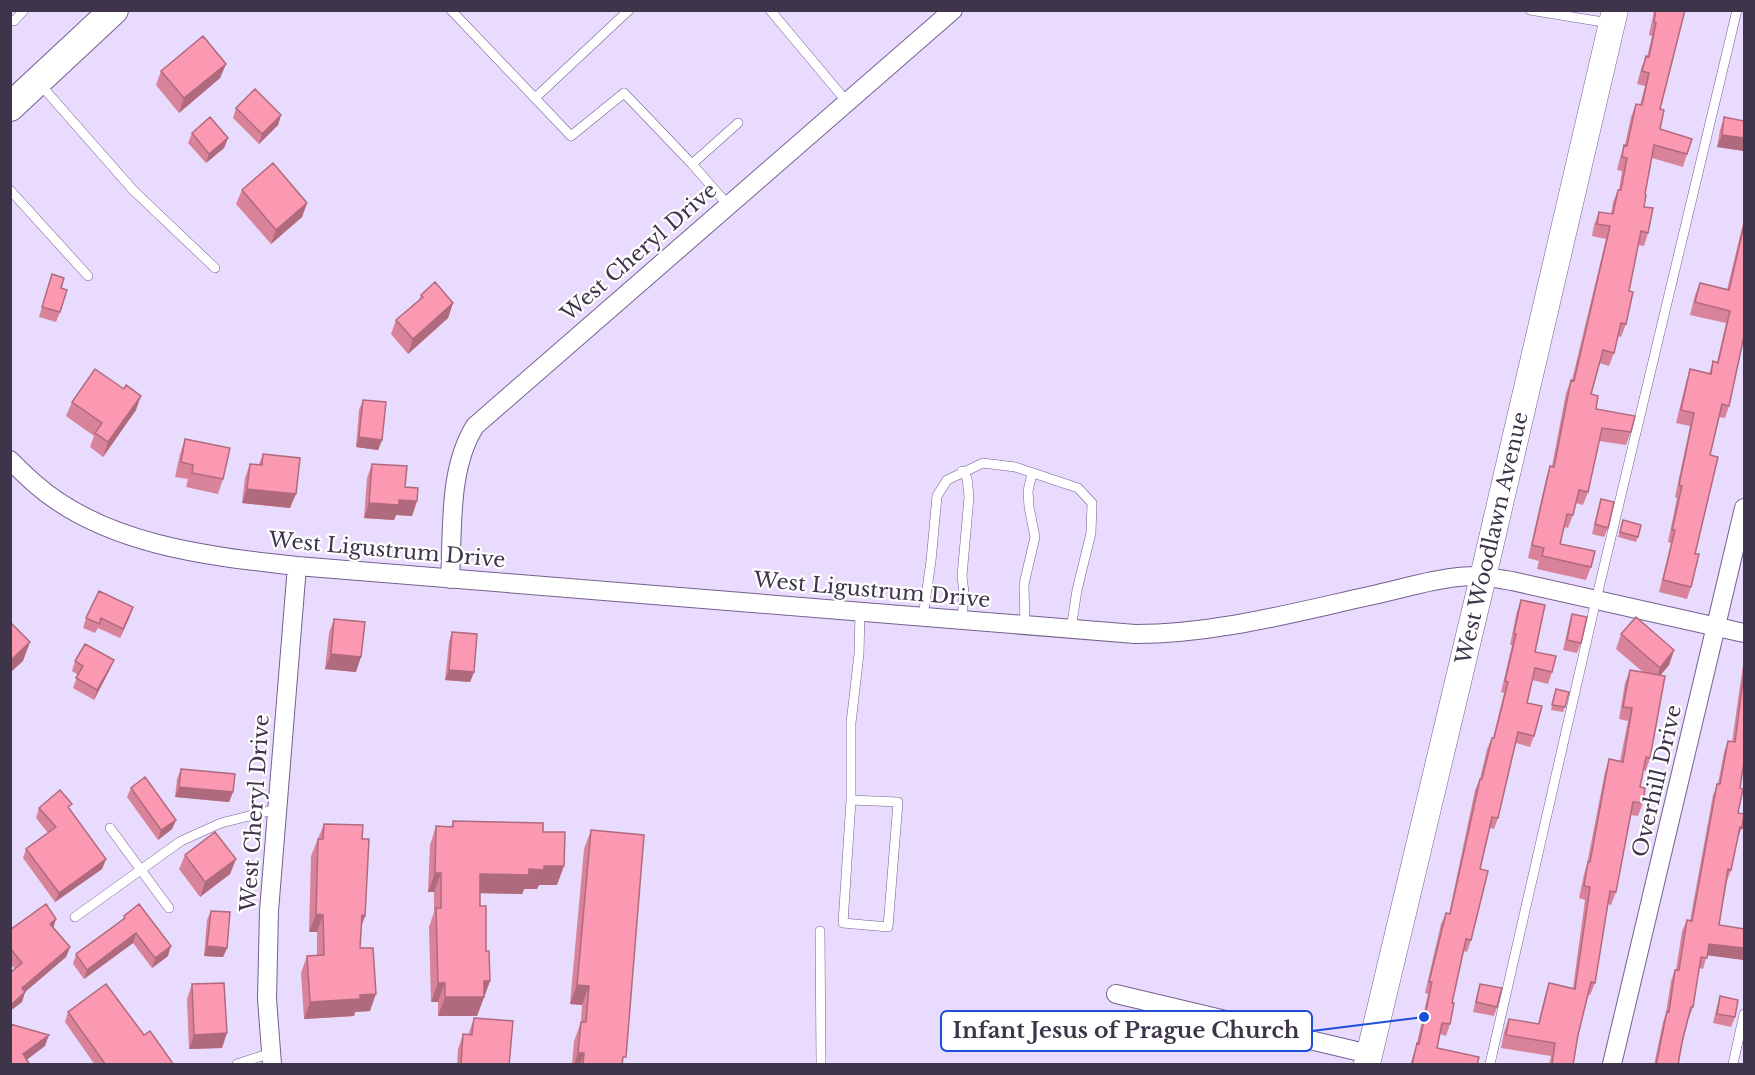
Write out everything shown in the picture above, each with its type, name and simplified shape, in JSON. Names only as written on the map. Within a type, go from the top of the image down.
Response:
[{"type":"main road","points":[[21,94],[114,10]]},
{"type":"street","name":"West Cheryl Drive","points":[[450,579],[456,472],[466,440],[475,426],[953,10]]},
{"type":"street","name":"West Woodlawn Avenue","points":[[1368,1059],[1613,17]]},
{"type":"street","name":"West Ligustrum Drive","points":[[10,460],[35,484],[67,506],[124,534],[167,546],[229,558],[297,566],[1136,634],[1200,631],[1436,580],[1459,576],[1483,577],[1512,581],[1744,633]]},
{"type":"street","name":"Overhill Drive","points":[[1612,1065],[1744,508]]},
{"type":"street","name":"West Cheryl Drive","points":[[271,1059],[267,988],[269,910],[297,566]]},
{"type":"street","points":[[1116,994],[1368,1059]]},
{"type":"lane","points":[[14,21],[24,10]]},
{"type":"lane","points":[[451,10],[571,136],[624,93],[728,205]]},
{"type":"lane","points":[[535,98],[629,10]]},
{"type":"lane","points":[[770,10],[847,102]]},
{"type":"lane","points":[[1530,10],[1613,17]]},
{"type":"lane","points":[[1490,1065],[1596,600],[1737,10]]},
{"type":"lane","points":[[21,94],[133,190],[215,268]]},
{"type":"lane","points":[[692,164],[738,123]]},
{"type":"lane","points":[[10,189],[88,276]]},
{"type":"lane","points":[[923,617],[937,496],[947,480],[983,463],[1015,467],[1078,488],[1092,503],[1091,533],[1077,590],[1071,629]]},
{"type":"lane","points":[[962,471],[967,478],[969,497],[962,576],[964,593],[962,620]]},
{"type":"lane","points":[[1025,625],[1024,584],[1035,537],[1028,499],[1032,473]]},
{"type":"lane","points":[[850,800],[898,802],[888,927],[843,923],[850,800],[851,723],[861,612]]},
{"type":"lane","points":[[75,917],[181,841],[220,823],[278,809]]},
{"type":"lane","points":[[110,828],[169,908]]},
{"type":"lane","points":[[820,932],[821,1065]]},
{"type":"lane","points":[[1733,1065],[1744,1014]]},
{"type":"lane","points":[[237,1065],[271,1059]]},
{"type":"building","points":[[1656,10],[1685,10],[1660,109],[1664,110],[1660,129],[1692,139],[1687,154],[1654,145],[1644,207],[1653,208],[1648,233],[1641,231],[1629,291],[1633,292],[1626,324],[1621,323],[1614,353],[1603,350],[1591,394],[1598,396],[1596,409],[1635,416],[1631,432],[1602,428],[1588,492],[1579,490],[1573,515],[1567,514],[1560,544],[1595,551],[1591,567],[1542,556],[1544,548],[1532,545],[1550,466],[1554,467],[1571,380],[1574,381],[1610,226],[1597,224],[1599,212],[1613,214],[1618,190],[1621,190],[1627,158],[1622,157],[1624,145],[1627,146],[1636,104],[1642,105],[1649,73],[1642,71],[1646,56],[1649,57],[1656,23],[1654,22]]},
{"type":"building","points":[[203,36],[226,64],[184,98],[161,71]]},
{"type":"building","points":[[255,89],[281,115],[262,134],[236,108]]},
{"type":"building","points":[[210,117],[228,138],[209,154],[192,133]]},
{"type":"building","points":[[1724,117],[1744,121],[1744,138],[1722,135]]},
{"type":"building","points":[[273,163],[307,203],[276,230],[242,190]]},
{"type":"building","points":[[1744,225],[1744,336],[1729,406],[1722,404],[1710,455],[1718,457],[1695,554],[1699,554],[1691,587],[1663,580],[1675,530],[1672,530],[1682,486],[1679,485],[1694,413],[1681,410],[1690,369],[1711,374],[1713,361],[1718,363],[1730,311],[1695,302],[1700,283],[1729,290]]},
{"type":"building","points":[[52,274],[64,278],[61,288],[67,290],[60,312],[42,307]]},
{"type":"building","points":[[435,282],[453,303],[413,339],[396,320],[423,297],[421,295]]},
{"type":"building","points":[[95,369],[124,389],[126,385],[141,396],[108,442],[95,433],[102,423],[72,402]]},
{"type":"building","points":[[363,400],[386,402],[382,440],[359,437]]},
{"type":"building","points":[[185,439],[230,448],[223,479],[192,473],[193,465],[181,462]]},
{"type":"building","points":[[263,454],[300,458],[296,494],[247,489],[250,464],[262,465]]},
{"type":"building","points":[[372,464],[407,466],[405,487],[418,488],[417,501],[399,500],[399,505],[369,503]]},
{"type":"building","points":[[1601,499],[1614,502],[1608,528],[1595,524]]},
{"type":"building","points":[[1623,520],[1641,525],[1638,537],[1620,532]]},
{"type":"building","points":[[99,591],[133,607],[123,629],[101,618],[99,624],[86,618]]},
{"type":"building","points":[[1521,600],[1545,605],[1535,652],[1556,656],[1552,672],[1535,668],[1527,703],[1542,706],[1534,736],[1518,732],[1498,818],[1492,817],[1480,869],[1488,871],[1471,940],[1466,939],[1452,1003],[1454,1003],[1450,1024],[1442,1023],[1437,1048],[1479,1057],[1477,1065],[1412,1065],[1417,1043],[1419,1044],[1432,982],[1429,982],[1446,913],[1450,914],[1480,779],[1482,779],[1492,738],[1494,738],[1508,682],[1505,681]]},
{"type":"building","points":[[1572,614],[1587,617],[1581,643],[1567,640]]},
{"type":"building","points":[[1636,617],[1674,650],[1660,668],[1621,634]]},
{"type":"building","points":[[334,619],[365,622],[361,657],[331,654]]},
{"type":"building","points":[[10,622],[30,642],[10,661]]},
{"type":"building","points":[[452,632],[477,634],[474,672],[449,670]]},
{"type":"building","points":[[85,644],[114,660],[97,690],[76,678],[83,666],[75,661]]},
{"type":"building","points":[[1630,670],[1665,676],[1650,758],[1646,757],[1640,787],[1645,788],[1643,803],[1633,802],[1616,892],[1610,891],[1595,983],[1591,982],[1573,1065],[1552,1065],[1555,1043],[1506,1035],[1509,1019],[1539,1024],[1549,983],[1575,989],[1590,887],[1584,886],[1588,862],[1590,862],[1609,759],[1623,762],[1632,708],[1623,707]]},
{"type":"building","points":[[1744,672],[1744,761],[1740,788],[1743,789],[1738,813],[1744,814],[1731,870],[1728,869],[1719,925],[1744,929],[1744,948],[1709,944],[1707,958],[1701,957],[1693,1007],[1691,1007],[1678,1065],[1656,1065],[1667,1011],[1669,1012],[1675,970],[1679,970],[1687,920],[1692,921],[1717,784],[1720,784],[1728,741],[1735,742]]},
{"type":"building","points":[[1556,689],[1569,692],[1565,707],[1552,705]]},
{"type":"building","points":[[181,769],[235,774],[233,792],[179,787]]},
{"type":"building","points":[[145,777],[176,820],[161,830],[131,788]]},
{"type":"building","points":[[60,790],[72,804],[68,807],[106,859],[59,893],[26,849],[56,827],[39,808]]},
{"type":"building","points":[[453,821],[543,823],[543,832],[565,832],[564,866],[544,866],[544,870],[529,869],[529,875],[480,874],[480,906],[486,906],[486,951],[489,951],[490,981],[484,981],[484,997],[445,997],[445,983],[438,983],[436,908],[441,908],[441,873],[435,873],[436,826],[453,827]]},
{"type":"building","points":[[324,824],[363,825],[362,839],[369,839],[365,916],[362,915],[360,948],[373,948],[376,994],[360,995],[360,999],[310,1002],[307,956],[324,955],[323,915],[316,914],[318,839],[323,839]]},
{"type":"building","points":[[591,830],[644,835],[626,1057],[623,1057],[622,1065],[583,1065],[584,1053],[578,1053],[581,1022],[586,1022],[589,986],[577,985]]},
{"type":"building","points":[[215,832],[236,859],[205,882],[185,855]]},
{"type":"building","points":[[46,904],[56,919],[50,924],[70,947],[22,988],[25,992],[12,1004],[10,1002],[10,973],[22,963],[10,948],[10,930]]},
{"type":"building","points":[[139,904],[171,946],[155,958],[136,933],[87,970],[76,954],[125,918],[124,916]]},
{"type":"building","points":[[211,911],[230,912],[227,948],[207,946]]},
{"type":"building","points":[[224,983],[227,1033],[194,1035],[192,984]]},
{"type":"building","points":[[106,984],[144,1035],[150,1031],[174,1065],[106,1065],[68,1012]]},
{"type":"building","points":[[1480,984],[1502,988],[1497,1007],[1476,1002]]},
{"type":"building","points":[[1720,996],[1738,1000],[1735,1017],[1717,1014]]},
{"type":"building","points":[[474,1018],[513,1021],[509,1065],[461,1065],[463,1034],[472,1035]]},
{"type":"building","points":[[10,1024],[49,1035],[23,1054],[30,1065],[10,1065]]},
{"type":"place","name":"Infant Jesus of Prague Church","points":[[1424,1017]]}]
